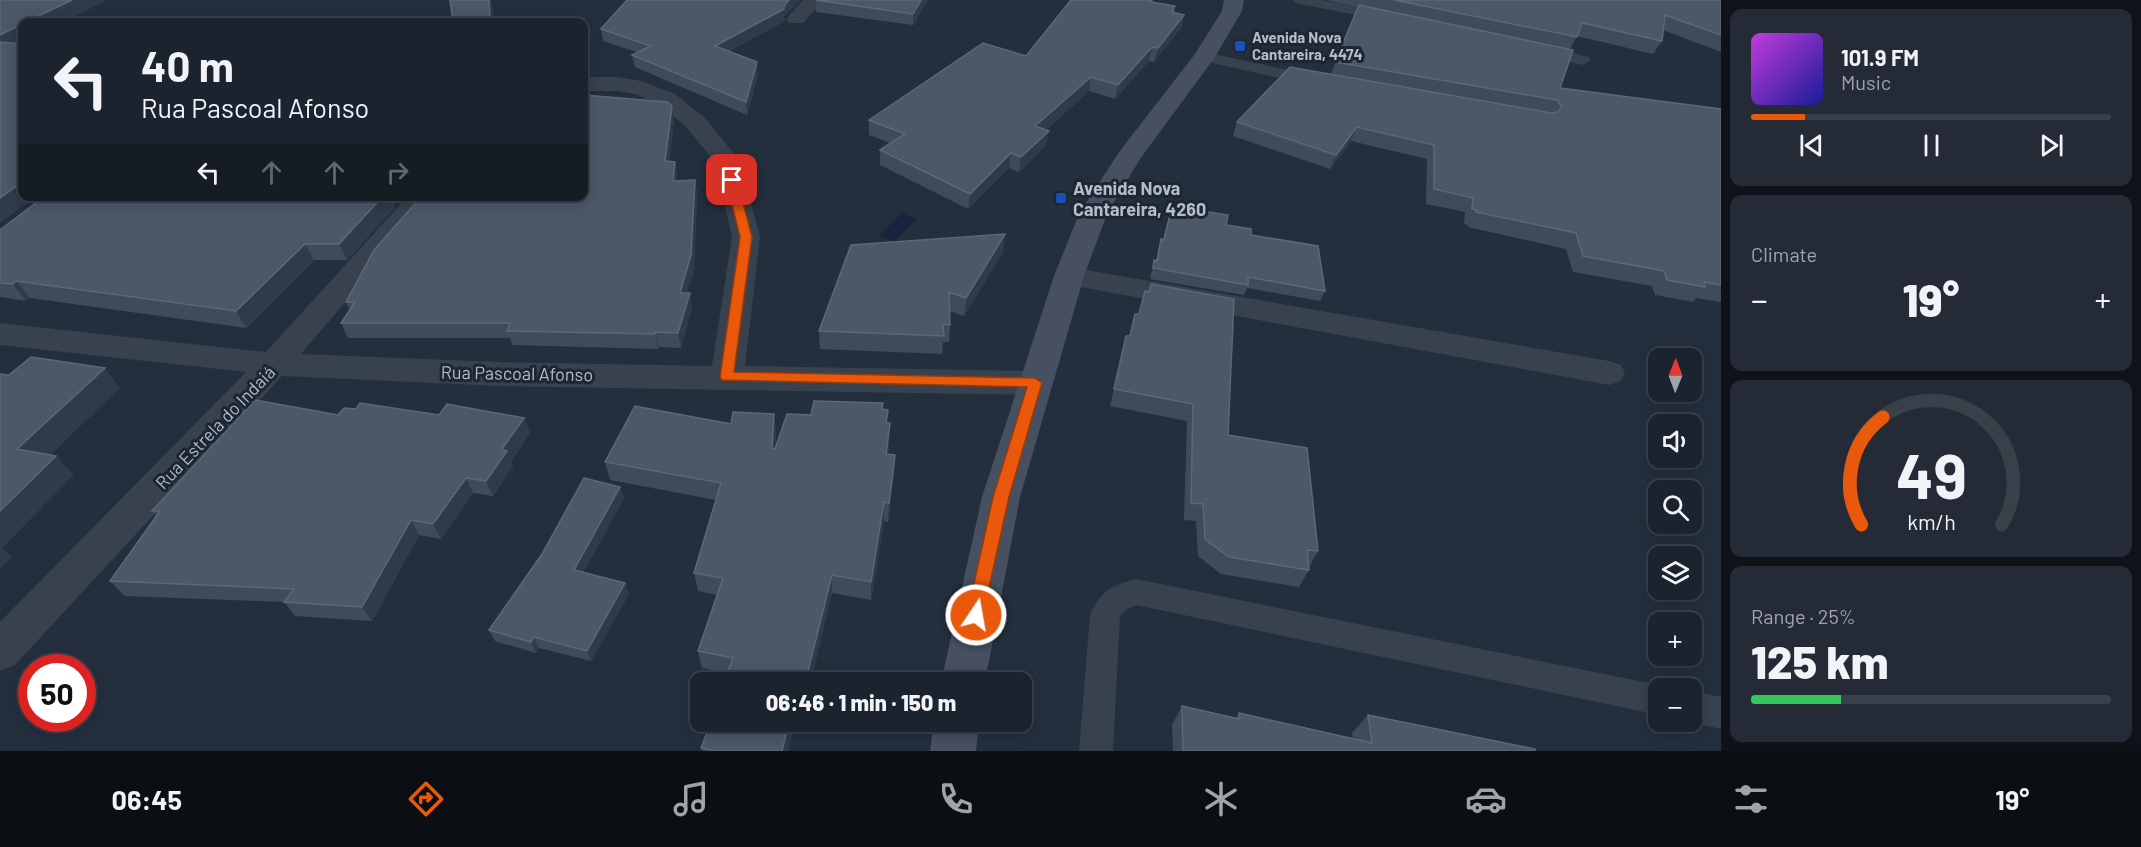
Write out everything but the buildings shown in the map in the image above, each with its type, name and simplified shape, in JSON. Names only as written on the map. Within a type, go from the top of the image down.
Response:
[{"type":"main road","points":[[965,672],[1001,497],[1069,276],[1093,214],[1122,166],[1203,57],[1232,11],[1234,0]]},
{"type":"main road","points":[[953,751],[956,732]]},
{"type":"street","points":[[796,19],[814,0]]},
{"type":"street","points":[[588,84],[616,84],[641,88],[667,99],[696,123],[727,161],[746,237],[727,377]]},
{"type":"street","name":"Rua Estrela do Indaiá","points":[[0,651],[274,364],[419,201]]},
{"type":"street","points":[[1069,276],[1175,297],[1609,373]]},
{"type":"street","name":"Rua Pascoal Afonso","points":[[0,334],[274,364],[500,375],[1035,383]]},
{"type":"lane","points":[[1299,0],[1400,20]]},
{"type":"lane","points":[[1526,47],[1583,60]]},
{"type":"lane","points":[[1203,57],[1335,84]]},
{"type":"lane","points":[[1096,751],[1105,615],[1109,605],[1121,596],[1136,592],[1648,698]]},
{"type":"lane","points":[[1702,709],[1721,713]]},
{"type":"water","points":[[902,213],[917,219],[894,242],[879,236]]},
{"type":"place","name":"Avenida Nova Cantareira, 4474","points":[[1240,46]]},
{"type":"place","name":"Avenida Nova Cantareira, 4260","points":[[1061,198]]},
{"type":"route","points":[[732,180],[746,237],[727,377],[1035,383],[1001,497],[976,615]]}]
